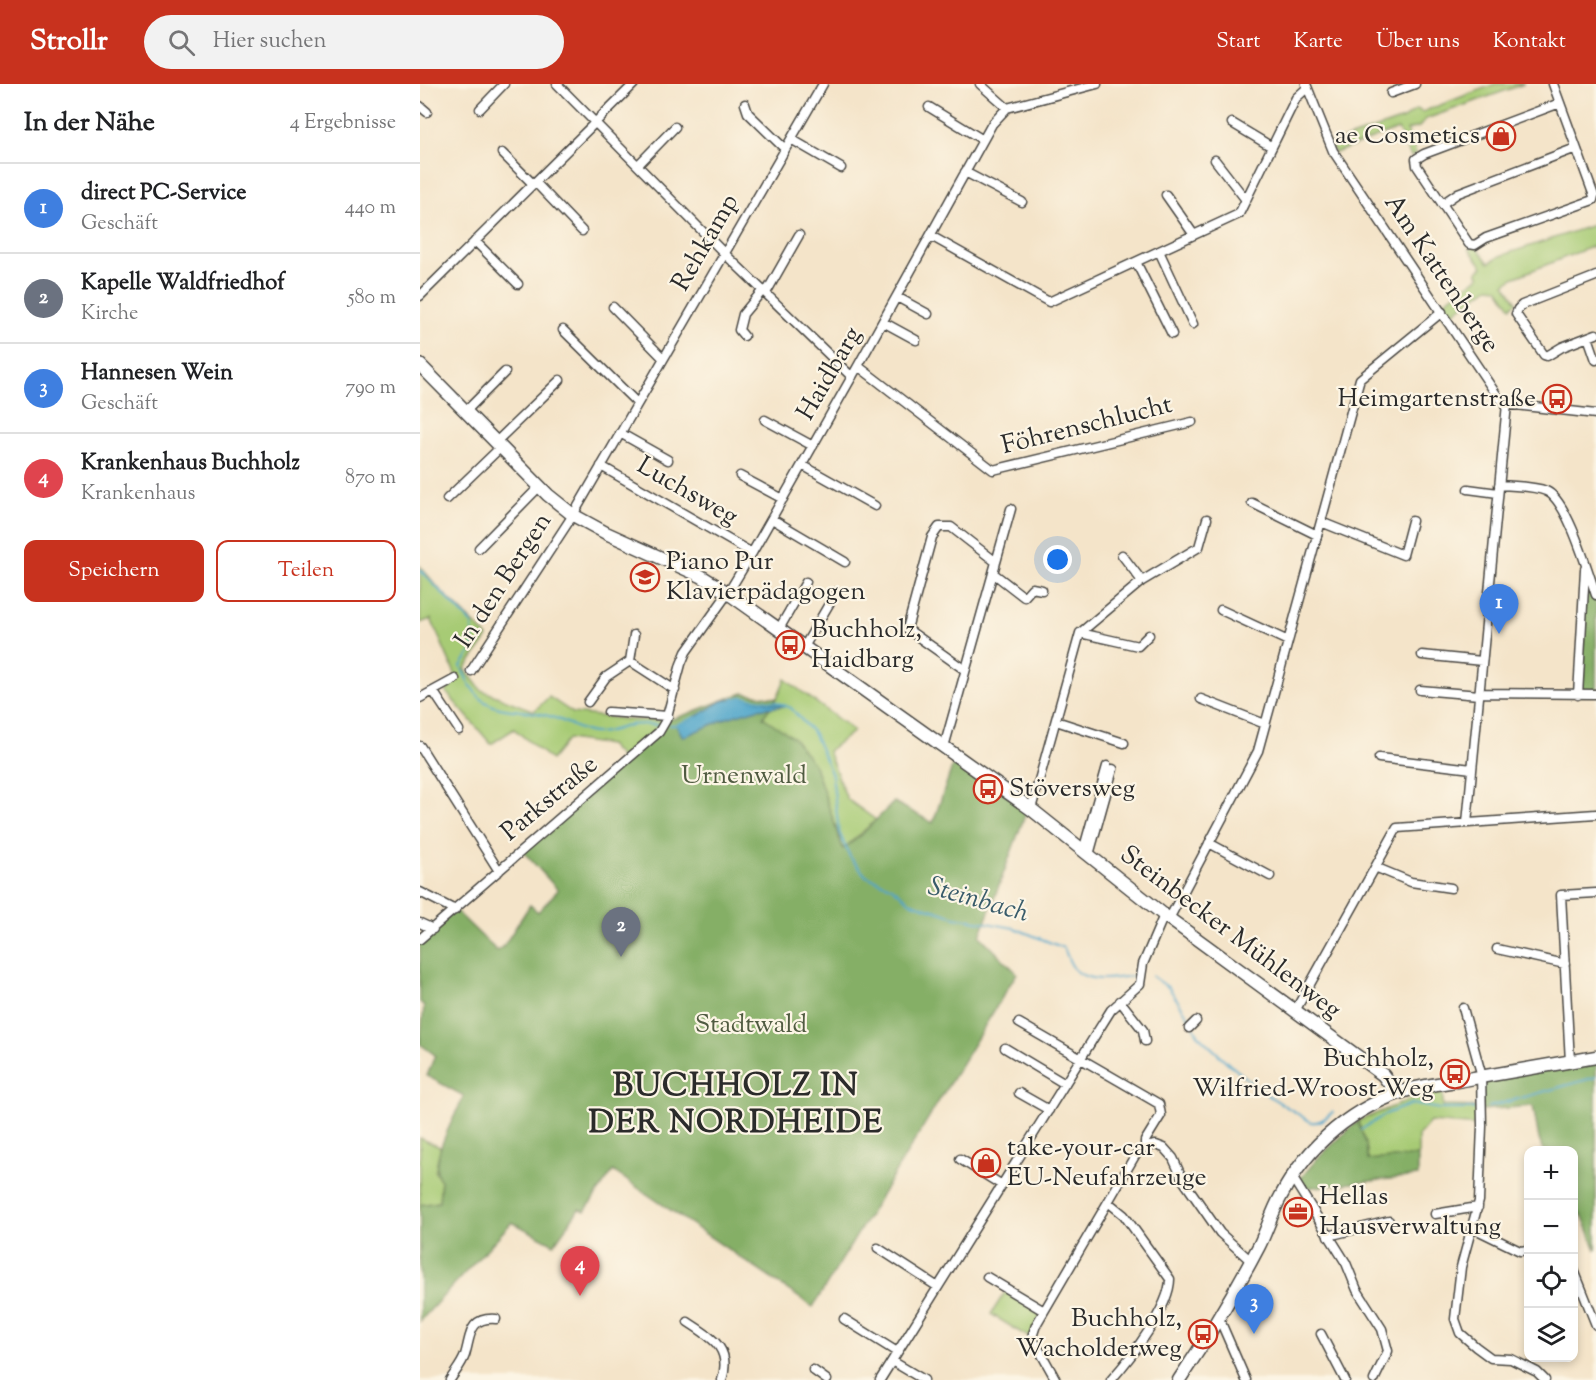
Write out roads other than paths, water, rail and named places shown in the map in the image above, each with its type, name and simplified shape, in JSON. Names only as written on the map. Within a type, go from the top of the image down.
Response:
[{"type":"street","points":[[480,109],[504,84]]},
{"type":"street","points":[[558,84],[724,253],[852,377]]},
{"type":"street","points":[[420,296],[634,84]]},
{"type":"street","name":"Rehkamp","points":[[573,515],[823,84]]},
{"type":"street","points":[[980,84],[1007,108],[1097,84]]},
{"type":"street","points":[[1390,93],[1415,84]]},
{"type":"street","points":[[1553,84],[1560,103],[1576,148],[1594,196],[1593,200],[1472,245],[1469,244],[1417,166],[1416,159],[1560,103]]},
{"type":"street","points":[[931,236],[1049,302],[1239,214],[1296,98],[1306,86]]},
{"type":"street","name":"Am Kattenberge","points":[[1306,86],[1335,153],[1498,397],[1507,404]]},
{"type":"street","points":[[745,104],[748,113],[784,149]]},
{"type":"street","points":[[929,107],[983,140]]},
{"type":"street","name":"Haidbarg","points":[[729,593],[992,124],[1007,108]]},
{"type":"street","points":[[1232,123],[1272,147]]},
{"type":"street","points":[[638,165],[675,127]]},
{"type":"street","points":[[791,139],[841,168]]},
{"type":"street","points":[[1442,204],[1458,193],[1576,148]]},
{"type":"street","points":[[501,153],[582,231]]},
{"type":"street","points":[[1215,160],[1246,200]]},
{"type":"street","points":[[965,172],[1022,202]]},
{"type":"street","points":[[1166,195],[1194,235]]},
{"type":"street","points":[[744,336],[739,330],[743,314],[765,292],[800,235]]},
{"type":"street","points":[[475,241],[518,284]]},
{"type":"street","points":[[1159,251],[1193,324]]},
{"type":"street","points":[[1136,262],[1172,334]]},
{"type":"street","points":[[1596,276],[1522,305],[1516,314],[1544,355],[1547,356],[1562,347],[1592,335],[1596,360]]},
{"type":"street","points":[[897,297],[928,314]]},
{"type":"street","points":[[614,307],[663,358]]},
{"type":"street","points":[[880,1380],[1111,1010],[1140,984],[1143,964],[1258,751],[1360,379],[1442,312]]},
{"type":"street","name":"Haidbarg","points":[[883,322],[916,339]]},
{"type":"street","points":[[563,330],[637,403]]},
{"type":"street","name":"Steinbecker Mühlenweg","points":[[420,365],[540,486],[573,515],[700,576],[729,593],[1031,809],[1167,917],[1383,1075],[1397,1095]]},
{"type":"street","name":"Föhrenschlucht","points":[[858,366],[993,470],[1192,422]]},
{"type":"street","points":[[466,411],[505,372]]},
{"type":"street","points":[[447,499],[560,380]]},
{"type":"street","points":[[1467,823],[1507,404],[1596,414]]},
{"type":"street","name":"Haidbarg","points":[[765,420],[813,446]]},
{"type":"street","points":[[620,433],[668,460]]},
{"type":"street","points":[[802,465],[875,506]]},
{"type":"street","name":"Luchsweg","points":[[601,466],[752,553]]},
{"type":"street","points":[[740,476],[783,499]]},
{"type":"street","points":[[479,548],[540,486]]},
{"type":"street","points":[[1468,489],[1546,491],[1558,500],[1573,530],[1596,595]]},
{"type":"street","points":[[1252,502],[1317,535]]},
{"type":"street","points":[[944,747],[1011,509]]},
{"type":"street","name":"In den Bergen","points":[[471,671],[573,515]]},
{"type":"street","points":[[772,519],[845,562]]},
{"type":"street","points":[[1031,809],[1080,633],[1142,581],[1199,547],[1207,519]]},
{"type":"street","points":[[1321,522],[1403,555],[1412,521]]},
{"type":"street","points":[[965,670],[907,629],[932,537],[939,527],[951,527],[996,562]]},
{"type":"street","points":[[1122,555],[1142,581]]},
{"type":"street","points":[[1578,695],[1586,565]]},
{"type":"street","points":[[993,573],[1024,597],[1032,588],[1042,590]]},
{"type":"street","points":[[779,629],[806,582]]},
{"type":"street","points":[[804,647],[836,592]]},
{"type":"street","name":"Parkstraße","points":[[420,939],[659,732],[668,716],[686,652],[729,593]]},
{"type":"street","points":[[1221,610],[1288,641]]},
{"type":"street","points":[[1080,633],[1138,646],[1149,635]]},
{"type":"street","points":[[588,702],[606,677],[630,661],[634,635]]},
{"type":"street","points":[[1422,655],[1482,661]]},
{"type":"street","points":[[630,661],[675,690]]},
{"type":"street","name":"In den Bergen","points":[[420,698],[455,679]]},
{"type":"street","points":[[1420,690],[1479,694],[1596,694]]},
{"type":"street","points":[[433,691],[459,730]]},
{"type":"street","points":[[1201,699],[1265,724]]},
{"type":"street","points":[[608,712],[668,716]]},
{"type":"street","points":[[1056,721],[1124,743]]},
{"type":"street","points":[[420,746],[499,871]]},
{"type":"street","points":[[1379,758],[1472,770]]},
{"type":"street","name":"Steinbecker Mühlenweg","points":[[1086,853],[1110,768]]},
{"type":"street","points":[[1296,1011],[1397,828],[1596,814]]},
{"type":"street","points":[[1209,843],[1270,876]]},
{"type":"street","points":[[1375,867],[1411,882],[1451,888]]},
{"type":"street","points":[[420,892],[455,910]]},
{"type":"street","points":[[1570,1062],[1562,895],[1596,893]]},
{"type":"street","points":[[420,923],[433,929]]},
{"type":"street","points":[[1497,949],[1565,964]]},
{"type":"street","points":[[1120,1001],[1143,1030],[1145,1041]]},
{"type":"street","points":[[1463,1008],[1481,1077],[1482,1126],[1478,1207],[1461,1268],[1455,1319],[1460,1333],[1491,1358],[1510,1359],[1537,1372],[1545,1380]]},
{"type":"street","points":[[1019,1023],[1159,1104],[1161,1115],[1145,1141],[1145,1147]]},
{"type":"street","points":[[1005,1048],[1065,1084]]},
{"type":"street","points":[[1179,1380],[1251,1261],[1292,1177],[1310,1152],[1327,1135],[1352,1116],[1377,1102],[1424,1087],[1596,1057]]},
{"type":"street","points":[[1019,1093],[1049,1110]]},
{"type":"street","points":[[1056,1380],[1032,1337],[1036,1325],[1136,1154],[1145,1147],[1156,1145],[1164,1148],[1173,1158],[1183,1180],[1220,1233],[1251,1261]]},
{"type":"street","points":[[960,1159],[1002,1185]]},
{"type":"street","points":[[1292,1177],[1346,1263],[1357,1290],[1382,1329],[1388,1351],[1374,1380]]},
{"type":"street","points":[[1108,1202],[1124,1215],[1170,1278],[1170,1290],[1139,1345],[1111,1380]]},
{"type":"street","points":[[1435,1214],[1478,1207]]},
{"type":"street","points":[[1328,1236],[1389,1221]]},
{"type":"street","points":[[1473,1228],[1520,1251],[1524,1250]]},
{"type":"street","points":[[878,1248],[938,1287]]},
{"type":"street","points":[[987,1277],[1044,1311]]},
{"type":"street","points":[[1578,1280],[1596,1325]]},
{"type":"street","points":[[844,1318],[897,1352]]},
{"type":"street","points":[[1218,1318],[1246,1380]]},
{"type":"street","points":[[450,1380],[464,1358],[468,1336],[477,1323],[487,1319],[496,1319]]},
{"type":"street","points":[[688,1322],[711,1337],[724,1354],[725,1367],[722,1380]]},
{"type":"street","points":[[1321,1334],[1345,1380]]},
{"type":"street","points":[[892,1361],[924,1380]]},
{"type":"street","points":[[813,1370],[827,1380]]},
{"type":"water","points":[[742,697],[786,706],[757,709],[727,718],[683,737],[676,725],[690,720],[722,701]]},
{"type":"waterway","name":"Steinbach","points":[[420,570],[472,624],[473,649],[461,666],[469,684],[488,704],[555,718],[594,733],[608,732],[630,725],[658,725]]},
{"type":"waterway","name":"Steinbach","points":[[733,699],[742,697],[776,702],[791,708],[814,734],[832,775],[839,832],[850,857],[866,876],[892,887],[912,903],[955,917],[1014,928],[1064,948],[1073,968],[1082,975],[1096,979],[1135,976]]},
{"type":"waterway","name":"Steinbach","points":[[670,725],[696,717]]},
{"type":"waterway","name":"Steinbach","points":[[1152,976],[1169,988],[1192,1022]]},
{"type":"waterway","name":"Steinbach","points":[[1194,1027],[1199,1036],[1229,1064],[1269,1096],[1311,1122],[1320,1121],[1333,1112]]},
{"type":"waterway","name":"Steinbach","points":[[1489,1107],[1596,1077]]},
{"type":"waterway","name":"Steinbach","points":[[1362,1129],[1388,1113],[1412,1104],[1440,1109],[1474,1109]]},
{"type":"place","name":"ae Cosmetics","points":[[1501,136]]},
{"type":"place","name":"Heimgartenstraße","points":[[1557,399]]},
{"type":"place","name":"Piano Pur Klavierpädagogen","points":[[645,577]]},
{"type":"place","name":"direct PC-Service","points":[[1499,634]]},
{"type":"place","name":"Buchholz, Haidbarg","points":[[790,645]]},
{"type":"place","name":"Stöversweg","points":[[988,789]]},
{"type":"place","name":"Kapelle Waldfriedhof","points":[[621,957]]},
{"type":"place","name":"Buchholz, Wilfried-Wroost-Weg","points":[[1455,1074]]},
{"type":"place","name":"take-your-car EU-Neufahrzeuge","points":[[986,1163]]},
{"type":"place","name":"Hellas Hausverwaltung","points":[[1298,1212]]},
{"type":"place","name":"Krankenhaus Buchholz","points":[[580,1296]]},
{"type":"place","name":"Buchholz, Wacholderweg","points":[[1203,1334]]},
{"type":"place","name":"Hannesen Wein","points":[[1254,1334]]},
{"type":"district","name":"BUCHHOLZ IN DER NORDHEIDE","points":[[736,1106]]},
{"type":"park label","name":"Urnenwald","points":[[744,776]]},
{"type":"park label","name":"Stadtwald","points":[[751,1025]]}]
